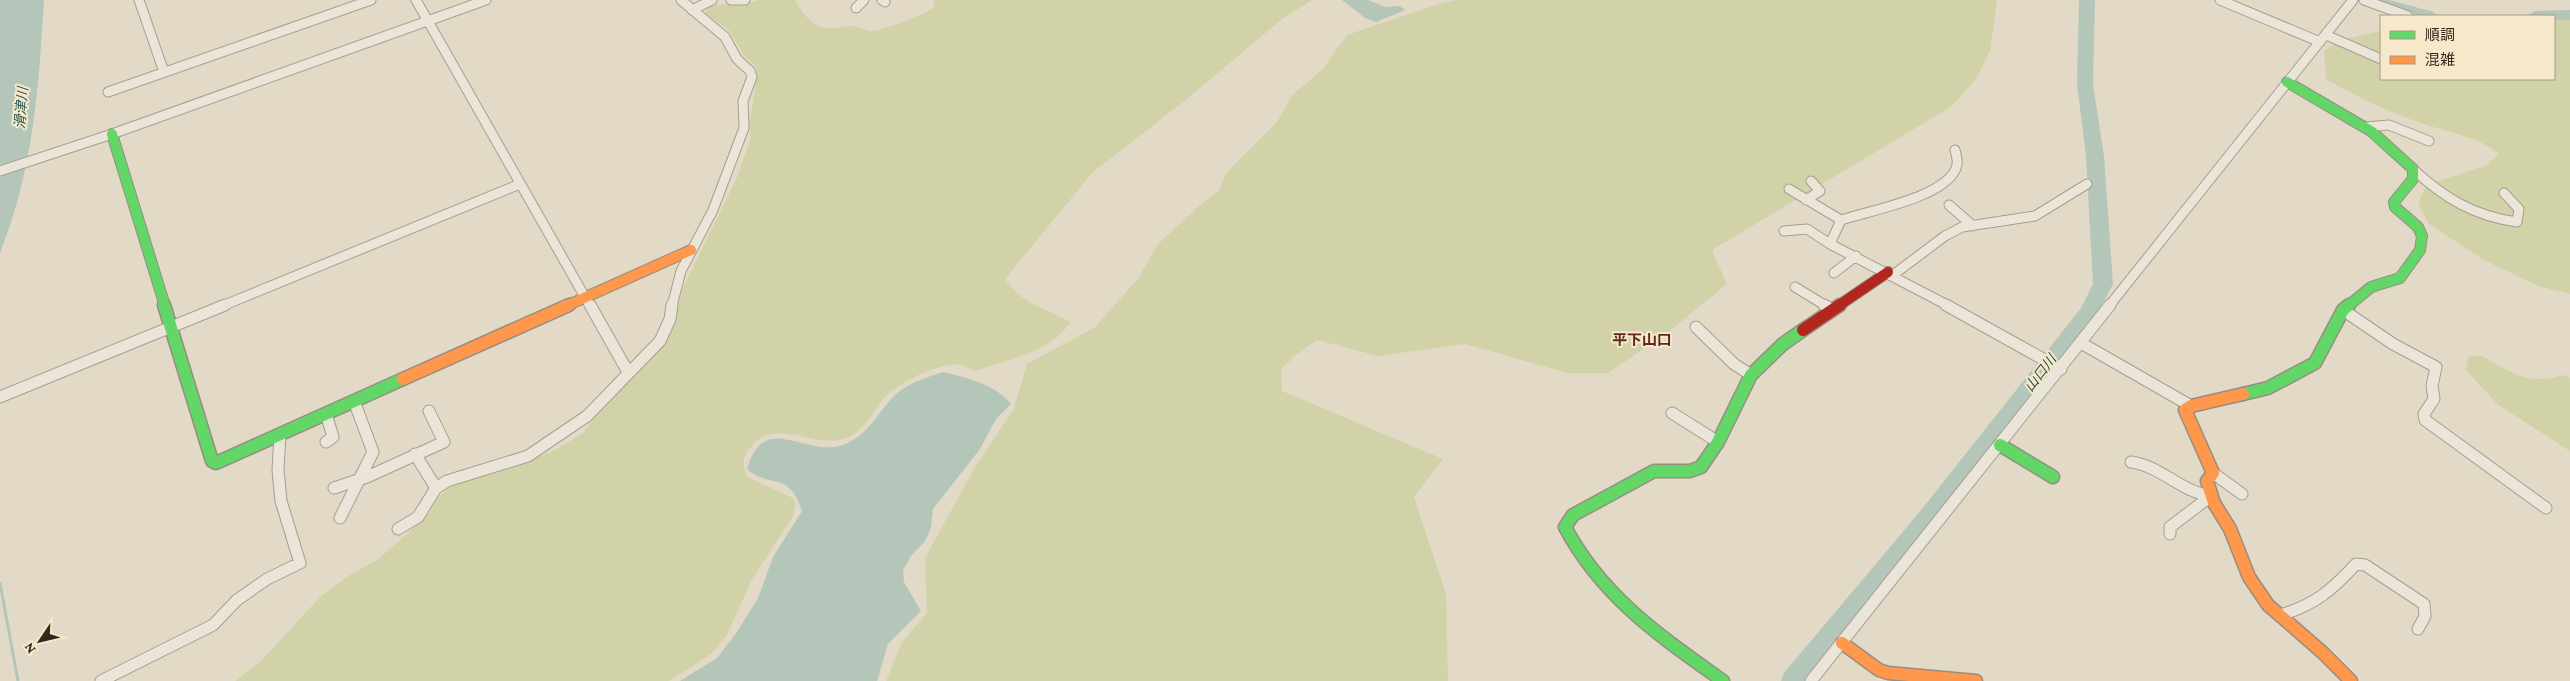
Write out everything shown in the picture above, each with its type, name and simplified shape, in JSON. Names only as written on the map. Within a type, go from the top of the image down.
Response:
[{"type":"street","points":[[139,0],[164,72]]},
{"type":"street","points":[[108,92],[371,0]]},
{"type":"street","points":[[416,0],[628,372]]},
{"type":"street","points":[[0,172],[112,134],[486,0]]},
{"type":"street","points":[[398,529],[418,517],[436,488],[447,481],[528,456],[587,416],[660,341],[665,332],[677,281],[691,250],[713,210],[744,128],[743,101],[752,78],[750,71],[736,59],[725,37],[681,0]]},
{"type":"street","points":[[692,10],[712,0]]},
{"type":"street","points":[[731,0],[745,0]]},
{"type":"street","points":[[856,8],[864,0]]},
{"type":"street","points":[[2220,0],[2380,59]]},
{"type":"street","points":[[1811,681],[2000,445],[2059,368],[2081,343],[2120,290],[2353,0]]},
{"type":"street","points":[[2364,0],[2405,15]]},
{"type":"street","points":[[2287,82],[2365,127],[2442,196],[2458,206],[2517,222],[2521,215],[2519,206],[2504,193]]},
{"type":"street","points":[[2365,127],[2376,123],[2390,126],[2429,141]]},
{"type":"street","points":[[112,134],[212,461],[216,463],[691,250]]},
{"type":"street","points":[[1830,244],[1841,220],[1919,197],[1950,181],[1958,167],[1958,157],[1955,150]]},
{"type":"street","points":[[2242,494],[2213,473],[2188,422],[2185,410],[2191,406],[2268,388],[2314,363],[2343,310],[2371,287],[2400,278],[2420,250],[2422,236],[2418,227],[2395,208],[2394,202],[2413,179],[2413,170]]},
{"type":"street","points":[[1806,200],[1820,191],[1811,181]]},
{"type":"street","points":[[0,397],[520,184]]},
{"type":"street","points":[[1723,681],[1606,590],[1568,538],[1565,527],[1573,515],[1654,471],[1690,471],[1701,467],[1718,442],[1751,376],[1783,344],[1945,236],[1962,227],[2035,216],[2087,184]]},
{"type":"street","points":[[1789,189],[1841,220]]},
{"type":"street","points":[[1949,205],[1973,226]]},
{"type":"street","points":[[1784,231],[1807,229],[1830,244],[1891,273],[2059,368]]},
{"type":"street","points":[[1834,273],[1856,256]]},
{"type":"street","points":[[1795,287],[1834,310]]},
{"type":"street","points":[[2343,310],[2393,344],[2436,367],[2432,386],[2434,399],[2424,414],[2425,420],[2546,508]]},
{"type":"street","points":[[1696,327],[1734,364],[1751,376]]},
{"type":"street","points":[[2081,343],[2191,406]]},
{"type":"street","points":[[340,518],[372,452],[354,401]]},
{"type":"street","points":[[334,488],[444,442],[430,411]]},
{"type":"street","points":[[1672,413],[1718,442]]},
{"type":"street","points":[[326,414],[333,437],[326,442]]},
{"type":"street","points":[[101,681],[213,625],[237,600],[267,579],[300,563],[281,501],[278,470],[280,434]]},
{"type":"street","points":[[2000,445],[2053,477]]},
{"type":"street","points":[[416,454],[436,488]]},
{"type":"street","points":[[2131,462],[2152,465],[2200,496],[2211,496]]},
{"type":"street","points":[[2213,473],[2207,481],[2211,496],[2230,529],[2249,577],[2268,605],[2322,652],[2351,681]]},
{"type":"street","points":[[2170,534],[2170,527],[2211,496]]},
{"type":"street","points":[[2280,615],[2298,610],[2331,591],[2356,564],[2365,565],[2424,604],[2425,616],[2418,629]]},
{"type":"street","points":[[1842,643],[1879,670],[1888,673],[1976,681]]},
{"type":"green space","points":[[759,0],[795,0],[806,16],[817,25],[829,28],[852,26],[871,31],[894,25],[924,13],[935,6],[933,0],[1312,0],[1282,19],[1187,99],[1092,173],[1005,279],[1019,295],[1070,322],[1052,341],[1028,354],[975,371],[961,365],[953,365],[943,366],[920,374],[891,391],[880,402],[863,426],[853,435],[846,438],[834,441],[785,433],[773,434],[762,438],[752,446],[746,453],[744,460],[747,477],[793,498],[795,503],[793,516],[751,581],[727,635],[711,654],[669,681],[235,681],[261,661],[321,596],[348,576],[377,560],[406,535],[430,512],[436,500],[452,485],[498,472],[553,451],[583,433],[602,407],[659,349],[671,333],[683,288],[738,175],[751,137],[749,124],[755,91],[756,67],[744,55],[728,29],[705,14],[708,7],[714,5],[746,3]]},
{"type":"green space","points":[[1457,0],[1997,0],[1990,51],[1976,79],[1951,107],[1712,250],[1727,284],[1667,333],[1608,373],[1567,373],[1465,344],[1378,356],[1317,340],[1281,369],[1282,391],[1443,459],[1414,497],[1446,594],[1448,681],[886,681],[902,642],[927,613],[925,558],[974,469],[1014,408],[1027,364],[1094,328],[1138,279],[1157,245],[1198,207],[1219,191],[1226,173],[1277,122],[1292,95],[1322,70],[1347,35],[1438,4]]},
{"type":"green space","points":[[2555,16],[2570,16],[2570,294],[2538,286],[2484,260],[2429,224],[2418,203],[2427,185],[2487,165],[2499,154],[2472,139],[2386,110],[2326,79],[2324,51],[2340,40],[2380,31],[2380,80],[2555,80]]},
{"type":"green space","points":[[2480,355],[2520,376],[2539,379],[2563,375],[2570,378],[2570,451],[2497,404],[2466,370],[2468,357]]},
{"type":"water","name":"滑津川","points":[[0,0],[44,0],[36,98],[27,159],[11,221],[0,253]]},
{"type":"water","points":[[1342,0],[1368,0],[1385,7],[1400,6],[1405,10],[1376,22],[1365,18]]},
{"type":"water","points":[[943,372],[970,379],[989,387],[1005,397],[1011,404],[996,419],[980,449],[933,509],[931,528],[925,541],[911,556],[903,570],[904,582],[921,611],[888,644],[877,681],[680,681],[717,658],[737,632],[758,598],[773,557],[802,511],[797,498],[785,485],[755,475],[747,469],[755,451],[764,442],[775,438],[814,446],[843,445],[862,434],[889,402],[904,388]]},
{"type":"waterway","name":"山口川","points":[[1793,681],[1930,516],[2089,312],[2103,284],[2095,156],[2085,84],[2087,0]]},
{"type":"waterway","points":[[2382,3],[2424,15]]},
{"type":"waterway","points":[[2555,15],[2570,15]]},
{"type":"waterway","points":[[0,583],[18,681]]},
{"type":"traffic: fast","points":[[2243,394],[2268,388],[2315,363],[2343,310],[2371,287],[2400,278],[2420,250],[2422,236],[2418,227],[2395,207],[2394,202],[2413,179],[2413,169],[2371,131],[2287,82]]},
{"type":"traffic: fast","points":[[112,134],[212,461],[216,463],[403,379]]},
{"type":"traffic: fast","points":[[1723,681],[1655,632],[1613,595],[1578,552],[1565,527],[1573,515],[1654,471],[1690,471],[1701,467],[1718,442],[1751,375],[1783,344],[1803,330]]},
{"type":"traffic: fast","points":[[2000,445],[2053,477]]},
{"type":"traffic: slow","points":[[403,379],[691,250]]},
{"type":"traffic: slow","points":[[2243,394],[2191,406],[2185,410],[2213,473],[2207,481],[2214,503],[2230,529],[2249,577],[2268,605],[2322,652],[2351,681]]},
{"type":"traffic: slow","points":[[1842,643],[1879,670],[1888,673],[1976,681]]},
{"type":"traffic: jam","points":[[1803,330],[1888,272]]},
{"type":"district","name":"平下山口","points":[[1642,340]]}]
